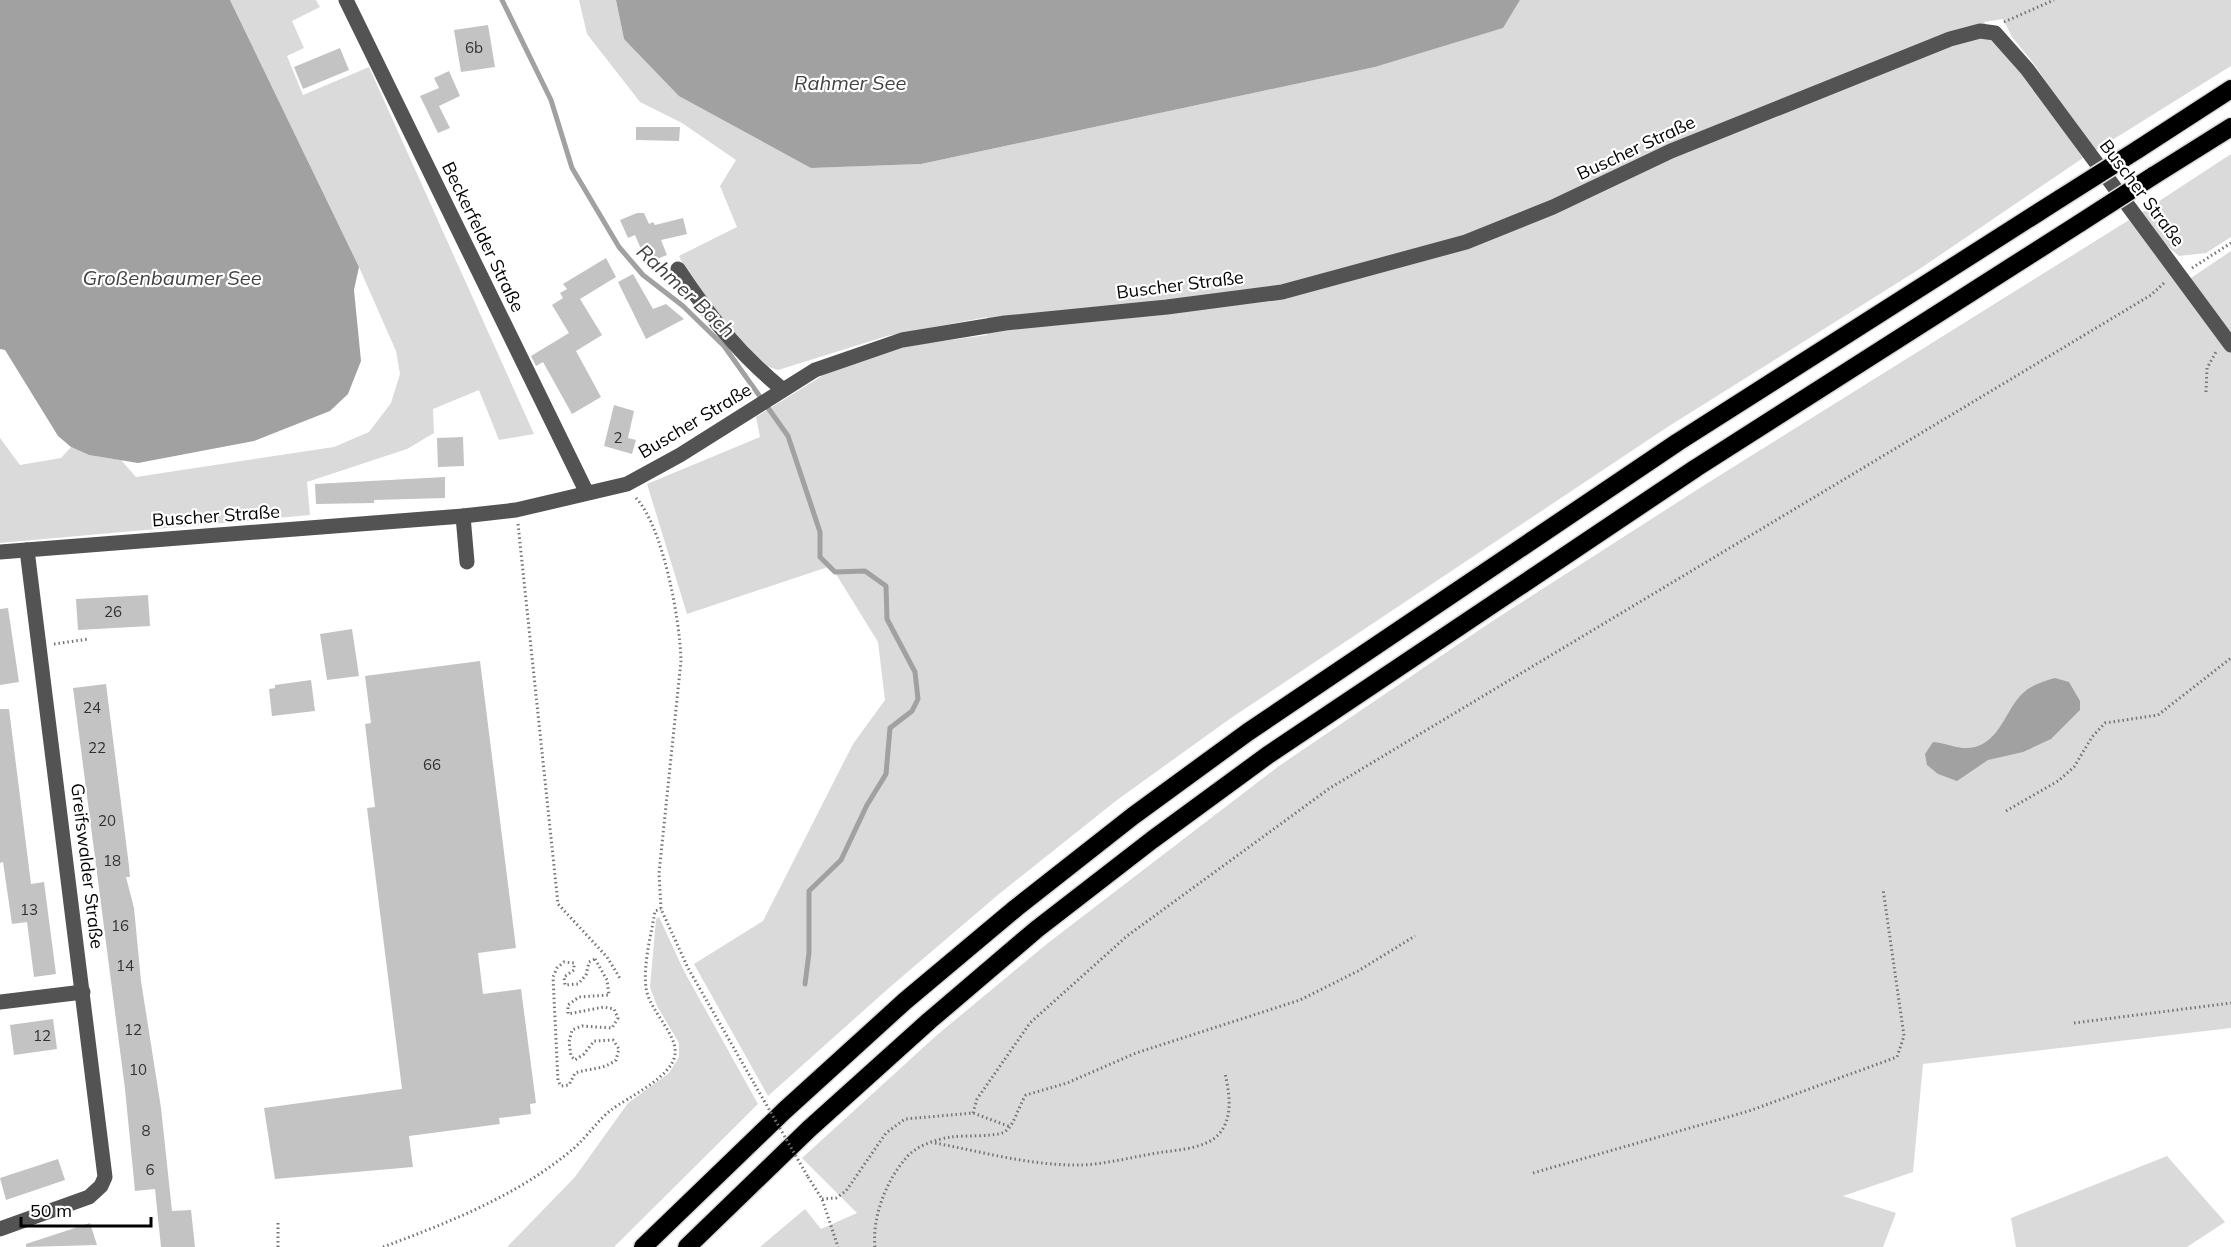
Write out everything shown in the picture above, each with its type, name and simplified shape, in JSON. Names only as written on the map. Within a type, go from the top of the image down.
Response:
[{"type":"highway","points":[[643,1247],[784,1111],[905,1001],[1016,908],[1133,816],[1258,726],[1658,455],[2231,89]]},
{"type":"highway","points":[[687,1247],[808,1129],[1037,929],[1152,840],[1268,755],[1658,493],[2231,127]]},
{"type":"street","name":"Beckerfelder Straße","points":[[346,0],[586,492]]},
{"type":"street","name":"Buscher Straße","points":[[0,552],[464,516],[516,510],[627,484],[680,455],[815,370],[884,345],[923,335],[1005,323],[1269,294],[1424,255],[1539,213],[1671,151],[1950,39],[1980,31],[1995,33],[2027,69],[2180,273]]},
{"type":"street","points":[[678,269],[741,354],[782,389]]},
{"type":"street","points":[[2180,273],[2228,342]]},
{"type":"street","points":[[464,516],[467,562]]},
{"type":"street","name":"Greifswalder Straße","points":[[0,1228],[89,1197],[101,1186],[105,1177],[105,1162],[27,550]]},
{"type":"street","points":[[0,1002],[83,992]]},
{"type":"path","points":[[1995,33],[2012,18],[2054,0]]},
{"type":"path","name":"Buscher Straße","points":[[2180,273],[2231,243]]},
{"type":"path","points":[[973,1113],[977,1099],[1030,1023],[1127,936],[1330,788],[2151,295],[2180,273]]},
{"type":"path","points":[[2206,392],[2207,368],[2228,342]]},
{"type":"path","points":[[627,484],[629,491],[647,512],[657,537],[680,635],[681,661],[659,873],[661,909],[688,968],[822,1199],[838,1247]]},
{"type":"path","points":[[516,510],[558,904],[607,957],[621,980]]},
{"type":"path","points":[[40,645],[89,639]]},
{"type":"path","points":[[2006,811],[2058,780],[2074,767],[2092,737],[2105,723],[2158,715],[2231,658]]},
{"type":"path","points":[[1533,1173],[1749,1111],[1897,1057],[1904,1035],[1883,889]]},
{"type":"path","points":[[382,1247],[463,1217],[531,1179],[573,1148],[610,1110],[667,1070],[676,1056],[675,1045],[653,1008],[646,989],[647,964],[655,911],[661,909]]},
{"type":"path","points":[[875,1247],[876,1220],[894,1176],[906,1156],[918,1148],[949,1137],[1002,1133],[1011,1127],[1026,1095],[1067,1083],[1136,1053],[1300,1000],[1359,971],[1415,936]]},
{"type":"path","points":[[595,959],[607,980],[609,995],[579,997],[568,1005],[568,1014],[604,1007],[614,1009],[618,1018],[612,1028],[582,1026],[572,1030],[569,1042],[571,1056],[575,1060],[584,1054],[594,1041],[601,1039],[613,1040],[620,1049],[616,1060],[604,1069],[586,1069],[575,1073],[569,1085],[561,1086],[558,1081],[553,977],[557,968],[564,962],[574,963],[574,970],[564,977],[565,985],[578,984],[585,975],[589,962],[595,959]]},
{"type":"path","points":[[2074,1023],[2231,1003]]},
{"type":"path","points":[[934,1143],[1040,1163],[1081,1165],[1178,1150],[1217,1137],[1223,1128],[1230,1099],[1225,1073]]},
{"type":"path","points":[[822,1199],[836,1198],[846,1191],[886,1133],[905,1119],[973,1113],[1011,1127]]},
{"type":"path","points":[[278,1223],[278,1247]]},
{"type":"shaded area","points":[[230,0],[316,0],[320,7],[292,21],[304,48],[287,56],[303,95],[369,67],[534,434],[499,440],[479,390],[433,409],[434,433],[407,449],[307,482],[310,515],[0,543],[0,438],[20,465],[61,458],[71,447],[89,455],[121,460],[136,477],[334,447],[369,432],[391,403],[400,374],[396,351],[359,267]]},
{"type":"shaded area","points":[[579,0],[616,0],[624,39],[811,168],[921,164],[1375,67],[1502,28],[1520,0],[2231,0],[2231,66],[2093,152],[2034,64],[2012,37],[2003,19],[1984,22],[2003,43],[2083,158],[1918,270],[1666,428],[1231,718],[1117,800],[999,894],[768,1096],[694,964],[763,921],[853,744],[885,700],[878,642],[831,566],[687,614],[647,484],[760,437],[756,417],[825,374],[899,347],[987,335],[987,317],[887,336],[778,370],[755,362],[692,282],[679,256],[737,227],[720,186],[736,160],[682,123],[640,102],[587,34]]},
{"type":"shaded area","points":[[2231,154],[2231,237],[2206,253],[2179,256],[2166,245],[2141,213]]},
{"type":"shaded area","points":[[2129,220],[2182,284],[2231,251],[2231,1028],[1923,1064],[1913,1172],[1843,1196],[1896,1213],[1883,1247],[760,1247],[805,1209],[821,1229],[857,1213],[802,1158],[937,1035],[1048,943],[1279,766],[1491,622],[1706,484]]},
{"type":"shaded area","points":[[659,917],[684,971],[758,1104],[614,1247],[507,1247],[575,1177],[628,1103],[669,1073],[679,1057],[679,1043],[657,1006],[650,987],[656,919]]},
{"type":"shaded area","points":[[2167,1156],[2225,1222],[2187,1247],[2016,1247],[2011,1218]]},
{"type":"water","name":"Großenbaumer See","points":[[0,0],[230,0],[359,267],[354,290],[361,361],[348,394],[330,411],[254,441],[138,463],[89,455],[71,447],[58,436],[5,350],[0,349]]},
{"type":"water","name":"Rahmer See","points":[[616,0],[1520,0],[1503,28],[1375,67],[921,164],[811,168],[679,96],[624,39]]},
{"type":"water","points":[[2055,678],[2069,682],[2080,701],[2080,710],[2051,739],[2023,752],[1988,760],[1957,781],[1938,774],[1927,765],[1925,754],[1933,742],[1964,748],[1975,747],[1983,743],[1996,732],[2015,702],[2028,689]]},
{"type":"building","points":[[488,25],[495,67],[461,72],[454,30]]},
{"type":"building","points":[[340,48],[349,70],[303,89],[294,67]]},
{"type":"building","points":[[449,71],[460,96],[439,106],[450,128],[438,133],[420,96],[439,88],[434,78]]},
{"type":"building","points":[[636,127],[680,127],[679,141],[636,140]]},
{"type":"building","points":[[637,213],[644,213],[649,224],[653,222],[655,225],[683,218],[687,234],[661,240],[667,255],[647,263],[635,235],[628,238],[620,220]]},
{"type":"building","points":[[606,258],[616,277],[580,299],[602,335],[576,351],[601,397],[572,414],[543,362],[536,366],[531,356],[569,333],[552,305],[563,298],[560,293],[567,289],[563,284]]},
{"type":"building","points":[[633,274],[653,309],[666,304],[684,319],[646,339],[618,282]]},
{"type":"building","points":[[614,405],[634,411],[628,438],[636,440],[632,454],[604,446]]},
{"type":"building","points":[[463,437],[464,466],[438,467],[437,438]]},
{"type":"building","points":[[445,477],[445,498],[316,504],[315,484]]},
{"type":"building","points":[[148,595],[150,626],[78,630],[76,599]]},
{"type":"building","points":[[8,608],[19,682],[0,685],[0,609]]},
{"type":"building","points":[[352,629],[359,676],[327,680],[320,634]]},
{"type":"building","points":[[480,661],[516,948],[478,953],[483,994],[521,989],[536,1103],[530,1104],[531,1114],[499,1118],[500,1124],[409,1136],[413,1167],[275,1179],[264,1108],[402,1089],[367,808],[375,807],[365,724],[371,723],[365,676]]},
{"type":"building","points":[[311,680],[315,711],[272,716],[269,689],[275,688],[275,685]]},
{"type":"building","points":[[106,684],[129,866],[130,877],[126,877],[134,908],[141,981],[161,1108],[172,1211],[191,1210],[195,1247],[161,1247],[155,1189],[135,1191],[125,1089],[73,688]]},
{"type":"building","points":[[0,709],[9,709],[31,884],[44,882],[56,974],[34,977],[27,922],[12,924],[3,862],[0,863]]},
{"type":"building","points":[[53,1019],[57,1049],[14,1055],[10,1025]]},
{"type":"building","points":[[58,1159],[65,1180],[6,1200],[0,1178]]},
{"type":"building","points":[[90,1223],[97,1245],[26,1247],[26,1244]]},
{"type":"waterway","name":"Rahmer Bach","points":[[502,0],[551,100],[572,168],[619,247],[643,275],[683,306],[724,346],[788,436],[820,532],[820,557],[835,572],[865,571],[886,586],[887,619],[915,672],[918,699],[912,711],[890,728],[886,774],[867,805],[841,860],[809,891],[809,953],[805,984]]}]
